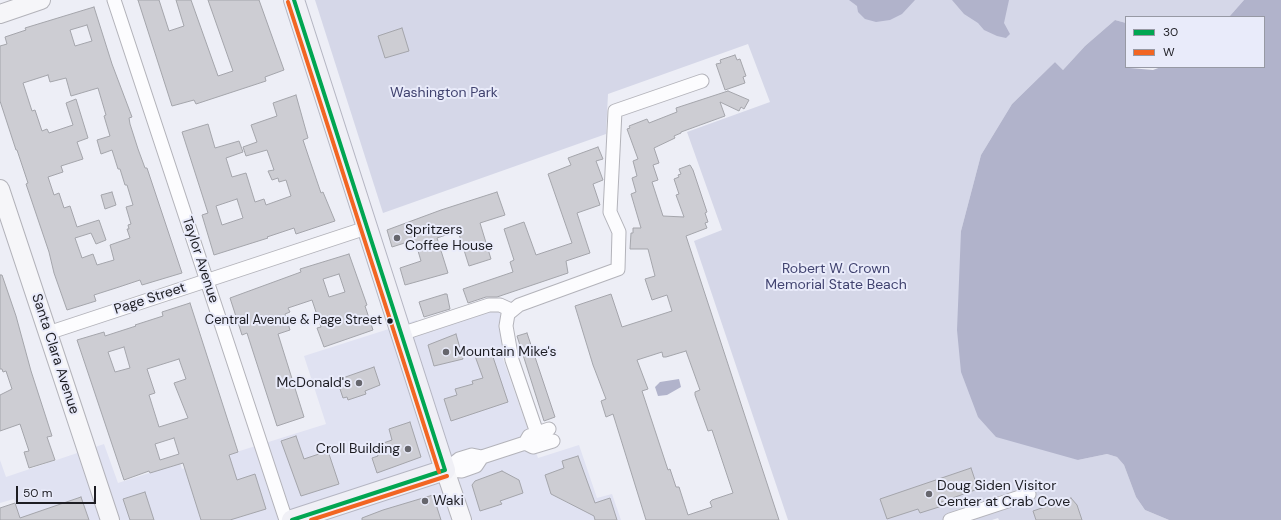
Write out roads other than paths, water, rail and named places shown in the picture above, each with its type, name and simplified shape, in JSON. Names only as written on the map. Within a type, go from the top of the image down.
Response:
[{"type":"main road","points":[[292,520],[445,470],[294,0]]},
{"type":"street","points":[[0,14],[41,0]]},
{"type":"street","name":"Taylor Avenue","points":[[114,0],[286,520]]},
{"type":"street","points":[[462,520],[445,470],[459,459],[472,455],[482,457],[525,443],[529,436],[546,434],[509,346],[506,320],[511,310],[519,305],[618,269],[619,232],[610,212],[615,111],[702,81]]},
{"type":"street","name":"Santa Clara Avenue","points":[[0,189],[110,520]]},
{"type":"street","name":"Page Street","points":[[48,333],[366,228]]},
{"type":"street","points":[[401,334],[489,305],[500,305],[511,310]]},
{"type":"street","points":[[950,520],[1029,494]]},
{"type":"place","name":"Spritzers Coffee House","points":[[397,238]]},
{"type":"place","name":"Central Avenue & Page Street","points":[[390,321]]},
{"type":"place","name":"Mountain Mike's","points":[[446,352]]},
{"type":"place","name":"McDonald's","points":[[359,383]]},
{"type":"place","name":"Croll Building","points":[[408,449]]},
{"type":"place","name":"Doug Siden Visitor Center at Crab Cove","points":[[929,494]]},
{"type":"place","name":"Waki","points":[[425,501]]},
{"type":"park label","name":"Washington Park","points":[[444,93]]},
{"type":"park label","name":"Robert W. Crown Memorial State Beach","points":[[836,278]]}]
